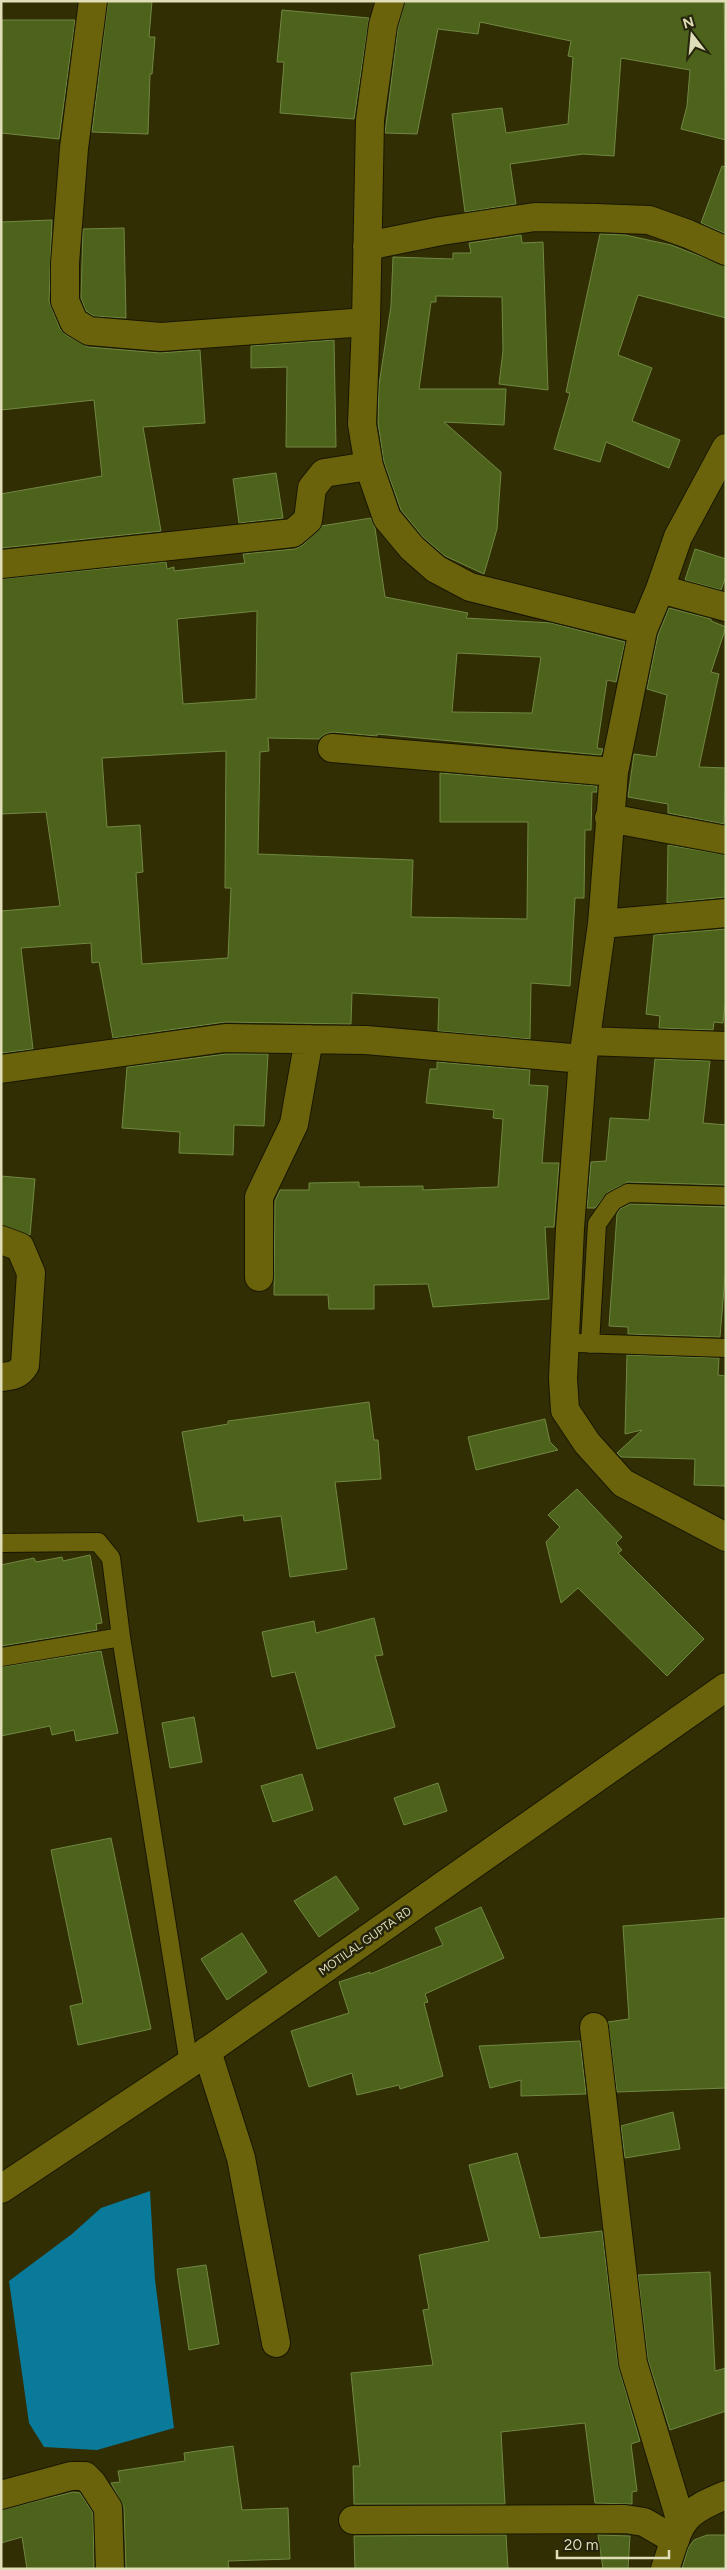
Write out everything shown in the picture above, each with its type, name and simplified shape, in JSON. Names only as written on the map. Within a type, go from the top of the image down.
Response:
[{"type":"street","points":[[93,1],[74,148],[65,263],[66,301],[74,322],[89,332],[161,337],[366,322]]},
{"type":"street","points":[[390,1],[383,25],[370,120],[362,424],[369,466],[387,518],[436,569],[470,587],[642,630]]},
{"type":"street","points":[[367,246],[441,231],[535,217],[649,220],[688,234],[726,251]]},
{"type":"street","points":[[726,448],[678,536],[660,589],[642,630],[614,772],[602,924],[584,1050],[570,1228],[578,1343],[563,1379],[565,1410],[587,1443],[623,1483],[726,1537]]},
{"type":"street","points":[[1,564],[293,533],[308,520],[312,488],[324,473],[369,466]]},
{"type":"street","points":[[660,589],[726,607]]},
{"type":"street","points":[[332,748],[614,772]]},
{"type":"street","points":[[609,818],[726,840]]},
{"type":"street","points":[[602,924],[726,913]]},
{"type":"street","points":[[1,1069],[225,1038],[366,1040],[584,1050],[726,1046]]},
{"type":"street","points":[[259,1276],[259,1197],[294,1124],[309,1039]]},
{"type":"street","points":[[1,1240],[20,1247],[32,1273],[25,1365],[22,1371],[15,1376],[1,1377]]},
{"type":"street","name":"MOTILAL GUPTA RD","points":[[1,2189],[198,2058],[726,1686]]},
{"type":"street","points":[[594,2027],[633,2363],[678,2531]]},
{"type":"street","points":[[198,2058],[241,2158],[276,2344]]},
{"type":"street","points":[[1,2495],[71,2476],[84,2476],[92,2483],[108,2508],[110,2569]]},
{"type":"street","points":[[666,2569],[678,2531],[702,2505],[726,2495]]},
{"type":"street","points":[[353,2520],[625,2519],[678,2531]]},
{"type":"lane","points":[[726,1196],[628,1193],[613,1201],[597,1224],[578,1343],[726,1348]]},
{"type":"lane","points":[[1,1543],[98,1542],[111,1558],[121,1637],[198,2058]]},
{"type":"lane","points":[[1,1657],[121,1637]]},
{"type":"water","points":[[150,2191],[155,2280],[174,2428],[97,2450],[44,2447],[29,2423],[9,2281],[72,2234],[101,2208]]},
{"type":"building","points":[[108,1],[152,1],[149,37],[155,37],[152,74],[150,74],[148,134],[92,132]]},
{"type":"building","points":[[405,1],[724,1],[726,140],[681,129],[687,106],[690,70],[621,58],[614,156],[583,154],[510,164],[516,204],[465,212],[452,114],[502,108],[506,133],[568,124],[573,57],[568,56],[571,41],[480,22],[478,34],[438,29],[417,134],[385,133],[398,28]]},
{"type":"building","points":[[282,10],[369,18],[354,119],[280,113],[284,62],[277,62]]},
{"type":"building","points":[[2,20],[75,20],[59,139],[1,133]]},
{"type":"building","points":[[722,166],[726,167],[726,234],[701,223]]},
{"type":"building","points":[[52,220],[49,301],[60,329],[66,335],[88,347],[160,353],[200,350],[205,423],[143,427],[161,531],[1,548],[1,494],[102,476],[94,400],[1,410],[1,222]]},
{"type":"building","points":[[124,228],[126,318],[94,316],[86,311],[81,298],[83,229]]},
{"type":"building","points":[[600,234],[625,235],[671,245],[726,266],[726,318],[638,295],[618,355],[652,368],[632,421],[680,440],[669,468],[606,442],[600,462],[554,449],[570,393],[566,392]]},
{"type":"building","points":[[521,235],[522,243],[543,242],[548,390],[499,384],[503,351],[502,297],[436,296],[436,302],[431,302],[419,389],[506,389],[504,425],[444,422],[501,472],[497,529],[484,574],[445,556],[423,537],[401,510],[384,462],[378,423],[379,385],[391,306],[393,257],[453,259],[453,253],[471,253],[469,243]]},
{"type":"building","points":[[334,340],[336,447],[286,447],[287,367],[251,368],[251,346]]},
{"type":"building","points":[[276,473],[283,518],[239,523],[233,479]]},
{"type":"building","points":[[371,518],[375,528],[385,597],[468,613],[466,618],[551,623],[625,642],[616,682],[607,680],[597,748],[603,749],[601,755],[377,734],[377,736],[333,732],[325,734],[319,739],[268,738],[269,751],[260,752],[258,854],[413,860],[411,917],[527,919],[528,822],[440,822],[440,773],[597,786],[597,792],[592,792],[591,830],[585,830],[584,898],[575,898],[570,986],[531,983],[530,1039],[438,1031],[439,998],[352,993],[351,1024],[225,1022],[113,1038],[99,962],[92,963],[91,943],[21,948],[33,1049],[1,1053],[1,911],[60,906],[46,812],[1,814],[1,579],[166,562],[167,569],[174,567],[174,571],[245,563],[243,554],[295,549],[303,545],[321,526]],"holes":[[[257,611],[256,699],[183,704],[177,619]],[[457,653],[541,657],[532,713],[452,712]],[[226,751],[225,888],[231,888],[228,958],[142,964],[136,873],[143,872],[140,825],[107,827],[102,758]]]},
{"type":"building","points":[[695,549],[726,559],[726,576],[721,590],[685,580]]},
{"type":"building","points":[[669,608],[711,619],[711,621],[726,627],[711,672],[719,674],[699,767],[726,768],[724,824],[668,813],[668,804],[628,797],[634,754],[656,757],[667,695],[647,689],[658,635]]},
{"type":"building","points":[[668,845],[726,855],[725,897],[667,903]]},
{"type":"building","points":[[726,929],[726,997],[723,1023],[714,1022],[713,1030],[659,1028],[660,1016],[646,1014],[654,935]]},
{"type":"building","points":[[226,1054],[268,1054],[264,1126],[234,1125],[233,1155],[179,1153],[180,1132],[122,1128],[127,1067]]},
{"type":"building","points":[[655,1059],[710,1061],[703,1123],[726,1125],[726,1185],[628,1182],[608,1192],[595,1208],[587,1208],[591,1162],[606,1161],[610,1118],[649,1120]]},
{"type":"building","points":[[437,1062],[530,1070],[529,1085],[548,1086],[542,1163],[559,1163],[554,1227],[545,1227],[549,1299],[433,1307],[428,1284],[374,1285],[374,1309],[329,1309],[328,1295],[274,1295],[275,1201],[280,1190],[309,1190],[309,1183],[359,1182],[359,1187],[423,1186],[423,1190],[498,1187],[503,1119],[493,1118],[494,1110],[426,1103],[430,1069],[437,1069]]},
{"type":"building","points":[[1,1176],[35,1179],[30,1235],[1,1225]]},
{"type":"building","points":[[630,1204],[726,1207],[726,1265],[720,1337],[628,1334],[628,1327],[609,1326],[617,1214],[620,1209]]},
{"type":"building","points":[[627,1355],[719,1358],[718,1375],[726,1376],[726,1486],[694,1485],[695,1459],[621,1457],[617,1453],[642,1430],[625,1434]]},
{"type":"building","points":[[369,1402],[374,1440],[378,1440],[381,1479],[335,1482],[347,1569],[290,1577],[281,1516],[244,1521],[243,1515],[198,1522],[182,1432],[228,1424],[228,1421]]},
{"type":"building","points":[[545,1419],[550,1442],[558,1450],[476,1470],[468,1437]]},
{"type":"building","points":[[577,1489],[622,1537],[616,1543],[622,1550],[618,1553],[704,1639],[667,1676],[578,1588],[561,1603],[546,1542],[560,1527],[548,1515]]},
{"type":"building","points":[[90,1555],[102,1623],[96,1624],[97,1630],[1,1646],[1,1565],[34,1558],[36,1562],[62,1557],[63,1561]]},
{"type":"building","points":[[374,1618],[383,1655],[375,1656],[395,1727],[317,1749],[295,1672],[272,1677],[262,1632],[314,1621],[316,1633]]},
{"type":"building","points":[[101,1651],[118,1733],[76,1741],[74,1730],[52,1735],[50,1726],[1,1736],[1,1667]]},
{"type":"building","points":[[194,1717],[202,1762],[170,1768],[162,1723]]},
{"type":"building","points":[[302,1774],[313,1810],[273,1822],[261,1786]]},
{"type":"building","points":[[438,1783],[447,1811],[404,1825],[394,1798]]},
{"type":"building","points":[[111,1838],[151,2029],[78,2045],[70,2006],[83,2003],[51,1850]]},
{"type":"building","points":[[336,1876],[359,1909],[319,1937],[294,1901]]},
{"type":"building","points":[[481,1907],[504,1958],[425,1994],[428,2002],[424,2003],[443,2076],[400,2089],[399,2085],[357,2095],[352,2073],[309,2087],[291,2031],[349,2013],[339,1982],[370,1972],[370,1974],[443,1945],[435,1928]]},
{"type":"building","points":[[726,1918],[726,2088],[617,2092],[608,2022],[629,2019],[623,1926]]},
{"type":"building","points":[[242,1933],[267,1972],[227,2000],[201,1959]]},
{"type":"building","points":[[580,2041],[586,2094],[521,2096],[521,2080],[490,2088],[479,2046]]},
{"type":"building","points":[[673,2112],[680,2149],[625,2158],[621,2126]]},
{"type":"building","points":[[517,2153],[540,2238],[602,2231],[618,2365],[640,2441],[631,2444],[637,2491],[632,2492],[632,2504],[595,2503],[585,2423],[501,2432],[505,2504],[354,2504],[353,2466],[360,2466],[351,2373],[433,2365],[423,2310],[429,2309],[419,2255],[489,2241],[469,2165]]},
{"type":"building","points":[[206,2265],[219,2344],[189,2350],[177,2269]]},
{"type":"building","points":[[710,2272],[715,2371],[726,2368],[726,2411],[670,2430],[648,2360],[638,2275]]},
{"type":"building","points":[[233,2446],[242,2510],[288,2508],[290,2559],[228,2561],[229,2569],[126,2569],[124,2507],[111,2483],[120,2482],[118,2471],[185,2461],[184,2453]]},
{"type":"building","points":[[73,2492],[80,2493],[93,2513],[94,2569],[27,2569],[22,2537],[1,2543],[1,2510]]},
{"type":"building","points":[[506,2535],[508,2569],[355,2569],[354,2536]]},
{"type":"building","points":[[598,2535],[630,2536],[628,2569],[603,2569]]},
{"type":"building","points":[[707,2535],[726,2535],[726,2569],[682,2569],[688,2548],[694,2540]]}]
